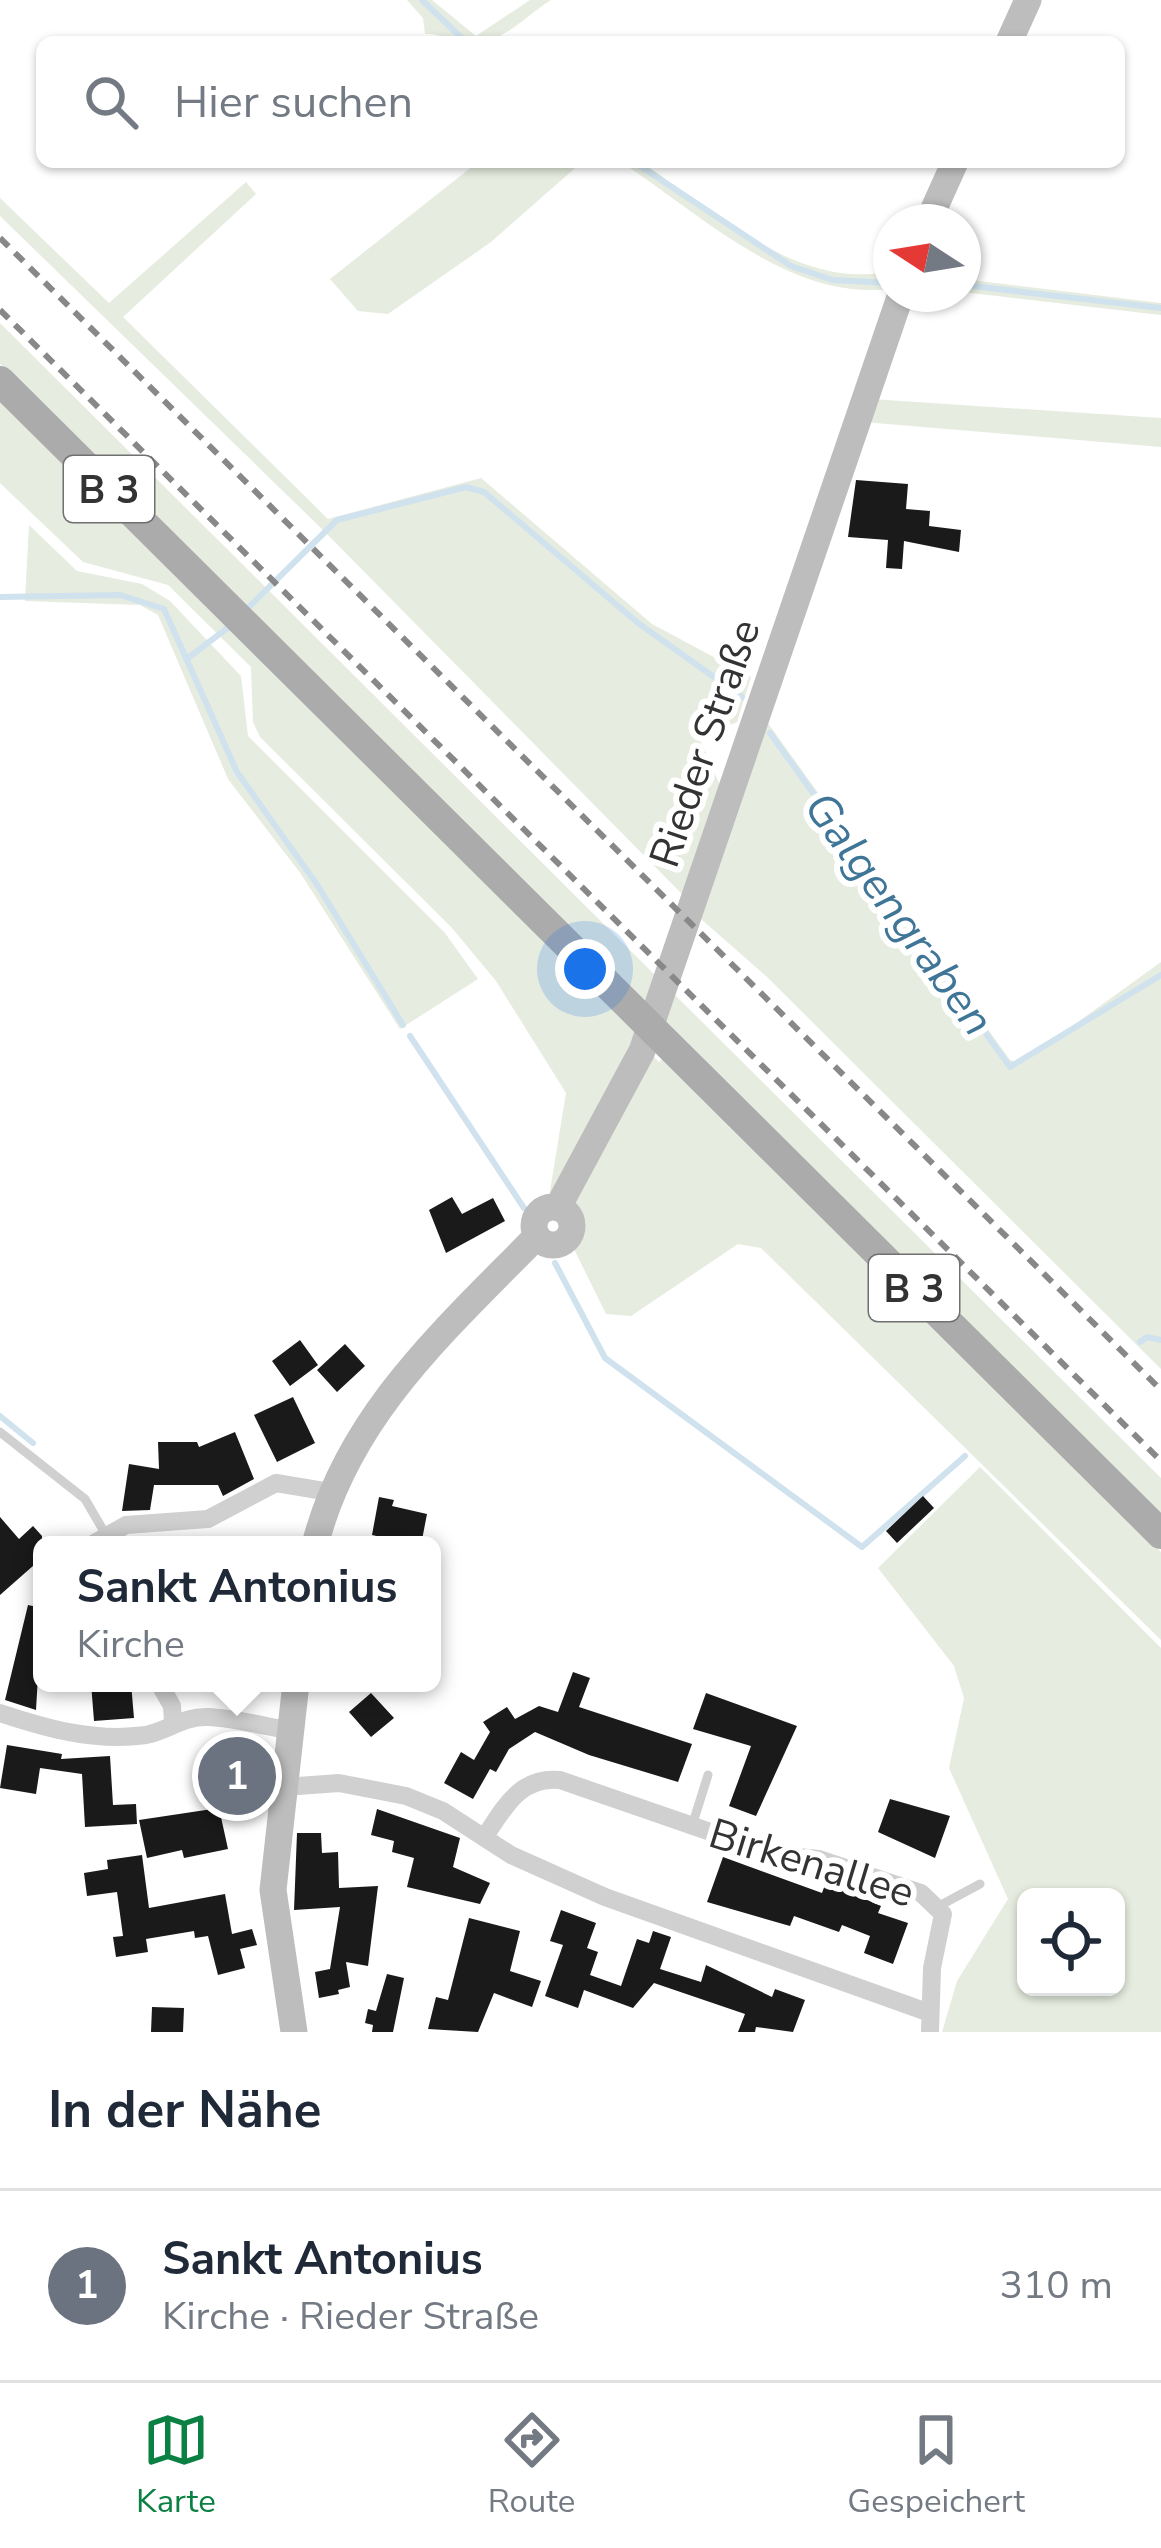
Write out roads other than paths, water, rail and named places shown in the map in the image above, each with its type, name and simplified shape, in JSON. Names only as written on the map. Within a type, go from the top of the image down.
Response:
[{"type":"main road","name":"B 3","points":[[0,381],[1161,1534]]},
{"type":"street","points":[[1012,36],[1028,0]]},
{"type":"street","points":[[936,204],[952,168]]},
{"type":"street","name":"Rieder Straße","points":[[318,1536],[330,1492],[377,1406],[537,1236],[538,1214],[558,1207],[602,1131],[649,1033],[895,312]]},
{"type":"street","points":[[107,1536],[126,1526],[208,1519],[276,1483],[330,1492]]},
{"type":"street","points":[[164,1692],[172,1706],[172,1722]]},
{"type":"street","points":[[294,2032],[273,1890],[295,1692]]},
{"type":"street","points":[[0,1713],[54,1731],[109,1738],[153,1734],[172,1722],[206,1717],[291,1731]]},
{"type":"street","name":"Birkenallee","points":[[284,1786],[339,1783],[382,1789],[443,1811],[511,1855],[605,1898],[930,2022],[932,1968],[943,1925],[939,1906],[921,1893],[819,1859],[777,1855],[542,1778],[508,1802],[486,1835]]},
{"type":"lane","points":[[0,1432],[85,1498],[98,1536]]},
{"type":"lane","points":[[692,1826],[708,1775]]},
{"type":"lane","points":[[939,1906],[980,1884]]},
{"type":"waterway","points":[[422,0],[460,36]]},
{"type":"waterway","points":[[643,168],[791,266],[833,280],[873,282]]},
{"type":"waterway","points":[[981,287],[1161,308]]},
{"type":"waterway","name":"Galgengraben","points":[[247,609],[337,520],[466,487],[484,492],[638,623],[742,697]]},
{"type":"waterway","points":[[0,597],[120,595],[164,609],[237,772],[318,886],[403,1025]]},
{"type":"waterway","name":"Galgengraben","points":[[188,658],[234,623]]},
{"type":"waterway","name":"Galgengraben","points":[[770,733],[1010,1067],[1161,975]]},
{"type":"waterway","points":[[410,1036],[524,1208]]},
{"type":"waterway","points":[[555,1263],[605,1358],[862,1547],[965,1456]]},
{"type":"waterway","points":[[1140,1342],[1147,1337],[1161,1340]]},
{"type":"waterway","points":[[0,1416],[33,1443]]},
{"type":"railway","points":[[0,238],[1161,1390]]},
{"type":"railway","points":[[0,310],[1161,1461]]},
{"type":"place","name":"Sankt Antonius","points":[[237,1776]]}]
